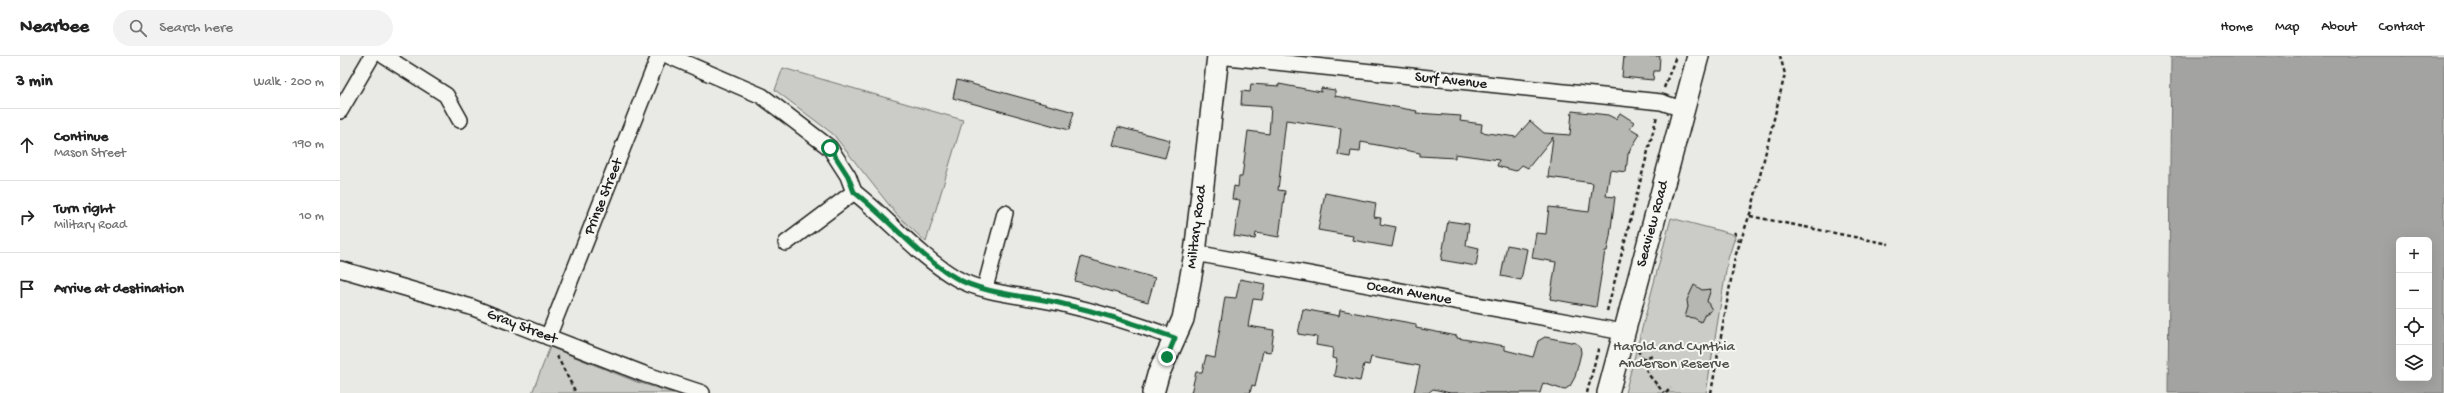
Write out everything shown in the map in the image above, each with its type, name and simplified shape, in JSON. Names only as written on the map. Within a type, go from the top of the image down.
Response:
[{"type":"street","points":[[340,111],[372,56]]},
{"type":"street","points":[[384,56],[446,95],[460,120]]},
{"type":"street","name":"Prinse Street","points":[[554,339],[659,56]]},
{"type":"street","points":[[669,56],[762,96],[830,148],[848,176],[854,192],[940,268],[957,279],[986,288],[1059,303],[1142,326],[1175,338]]},
{"type":"street","name":"Surf Avenue","points":[[1218,56],[1661,102],[1682,109]]},
{"type":"street","name":"Military Road","points":[[1153,393],[1158,375],[1183,319],[1195,253],[1218,56]]},
{"type":"street","name":"Seaview Road","points":[[1608,393],[1629,340],[1682,109],[1698,56]]},
{"type":"street","points":[[786,243],[854,192]]},
{"type":"street","points":[[986,288],[1006,213]]},
{"type":"street","name":"Ocean Avenue","points":[[1195,253],[1629,340]]},
{"type":"street","name":"Gray Street","points":[[340,269],[464,305],[644,374],[702,393]]},
{"type":"path","points":[[1607,311],[1661,102],[1676,56]]},
{"type":"path","points":[[1711,393],[1735,257],[1750,216],[1785,74],[1780,56]]},
{"type":"path","points":[[1750,216],[1889,244]]},
{"type":"path","points":[[1734,232],[1740,242]]},
{"type":"path","points":[[554,339],[555,353],[576,393]]},
{"type":"path","points":[[1629,340],[1637,348],[1648,374],[1665,393],[1670,388]]},
{"type":"path","points":[[1587,393],[1599,346]]},
{"type":"path","points":[[1642,360],[1652,355]]},
{"type":"green space","points":[[783,68],[963,120],[926,242],[897,215],[833,134],[775,90]]},
{"type":"green space","name":"Harold and Cynthia Anderson Reserve","points":[[1671,218],[1732,234],[1735,237],[1728,259],[1706,393],[1625,393]]},
{"type":"green space","points":[[550,347],[637,382],[674,393],[532,393]]},
{"type":"shaded area","points":[[2171,56],[2444,56],[2444,393],[2168,393]]},
{"type":"building","points":[[1624,56],[1660,56],[1659,71],[1654,71],[1653,80],[1622,77]]},
{"type":"building","points":[[957,80],[1074,112],[1069,130],[953,98]]},
{"type":"building","points":[[1251,84],[1279,86],[1279,84],[1321,92],[1321,88],[1335,90],[1335,96],[1417,111],[1416,113],[1461,116],[1460,121],[1482,124],[1481,132],[1516,137],[1530,121],[1544,133],[1570,135],[1572,111],[1608,115],[1616,119],[1620,113],[1634,122],[1630,128],[1640,134],[1628,154],[1626,172],[1610,170],[1606,196],[1615,197],[1610,236],[1607,251],[1605,251],[1596,307],[1550,299],[1556,262],[1532,258],[1536,233],[1546,234],[1549,207],[1589,212],[1593,183],[1548,177],[1553,137],[1528,168],[1522,165],[1516,171],[1497,166],[1499,160],[1455,154],[1455,158],[1420,156],[1420,153],[1361,142],[1360,152],[1351,151],[1350,157],[1338,155],[1341,128],[1286,120],[1278,190],[1285,191],[1279,237],[1256,233],[1255,239],[1234,236],[1240,200],[1232,199],[1234,186],[1238,187],[1239,177],[1242,177],[1248,131],[1269,134],[1271,107],[1241,105],[1242,91],[1250,92]]},
{"type":"building","points":[[1118,127],[1170,140],[1165,158],[1113,145]]},
{"type":"building","points":[[1325,193],[1376,203],[1374,217],[1381,218],[1380,224],[1396,227],[1392,247],[1352,240],[1353,236],[1318,230]]},
{"type":"building","points":[[1448,221],[1469,224],[1466,245],[1479,248],[1476,266],[1441,260]]},
{"type":"building","points":[[1507,245],[1527,249],[1521,280],[1501,276]]},
{"type":"building","points":[[1081,257],[1155,278],[1148,302],[1075,281]]},
{"type":"building","points":[[1240,279],[1265,284],[1262,300],[1253,299],[1248,326],[1274,330],[1271,352],[1263,351],[1255,386],[1252,385],[1250,393],[1191,393],[1196,372],[1202,372],[1206,356],[1215,358],[1225,297],[1236,298]]},
{"type":"building","points":[[1694,285],[1702,290],[1711,289],[1707,301],[1712,310],[1705,314],[1701,322],[1694,318],[1685,317],[1688,307],[1687,300]]},
{"type":"building","points":[[1303,309],[1339,316],[1340,310],[1416,324],[1416,328],[1457,336],[1457,338],[1505,346],[1505,350],[1533,357],[1538,341],[1545,337],[1576,343],[1580,346],[1581,353],[1575,377],[1570,386],[1564,390],[1543,383],[1540,393],[1450,393],[1433,389],[1428,393],[1414,392],[1420,366],[1371,357],[1369,365],[1364,364],[1360,381],[1334,376],[1337,359],[1332,358],[1333,348],[1316,345],[1317,337],[1298,334]]},
{"type":"route","points":[[830,148],[848,176],[854,192],[865,200],[940,268],[957,279],[986,288],[1059,303],[1142,326],[1175,338],[1167,357]]}]
